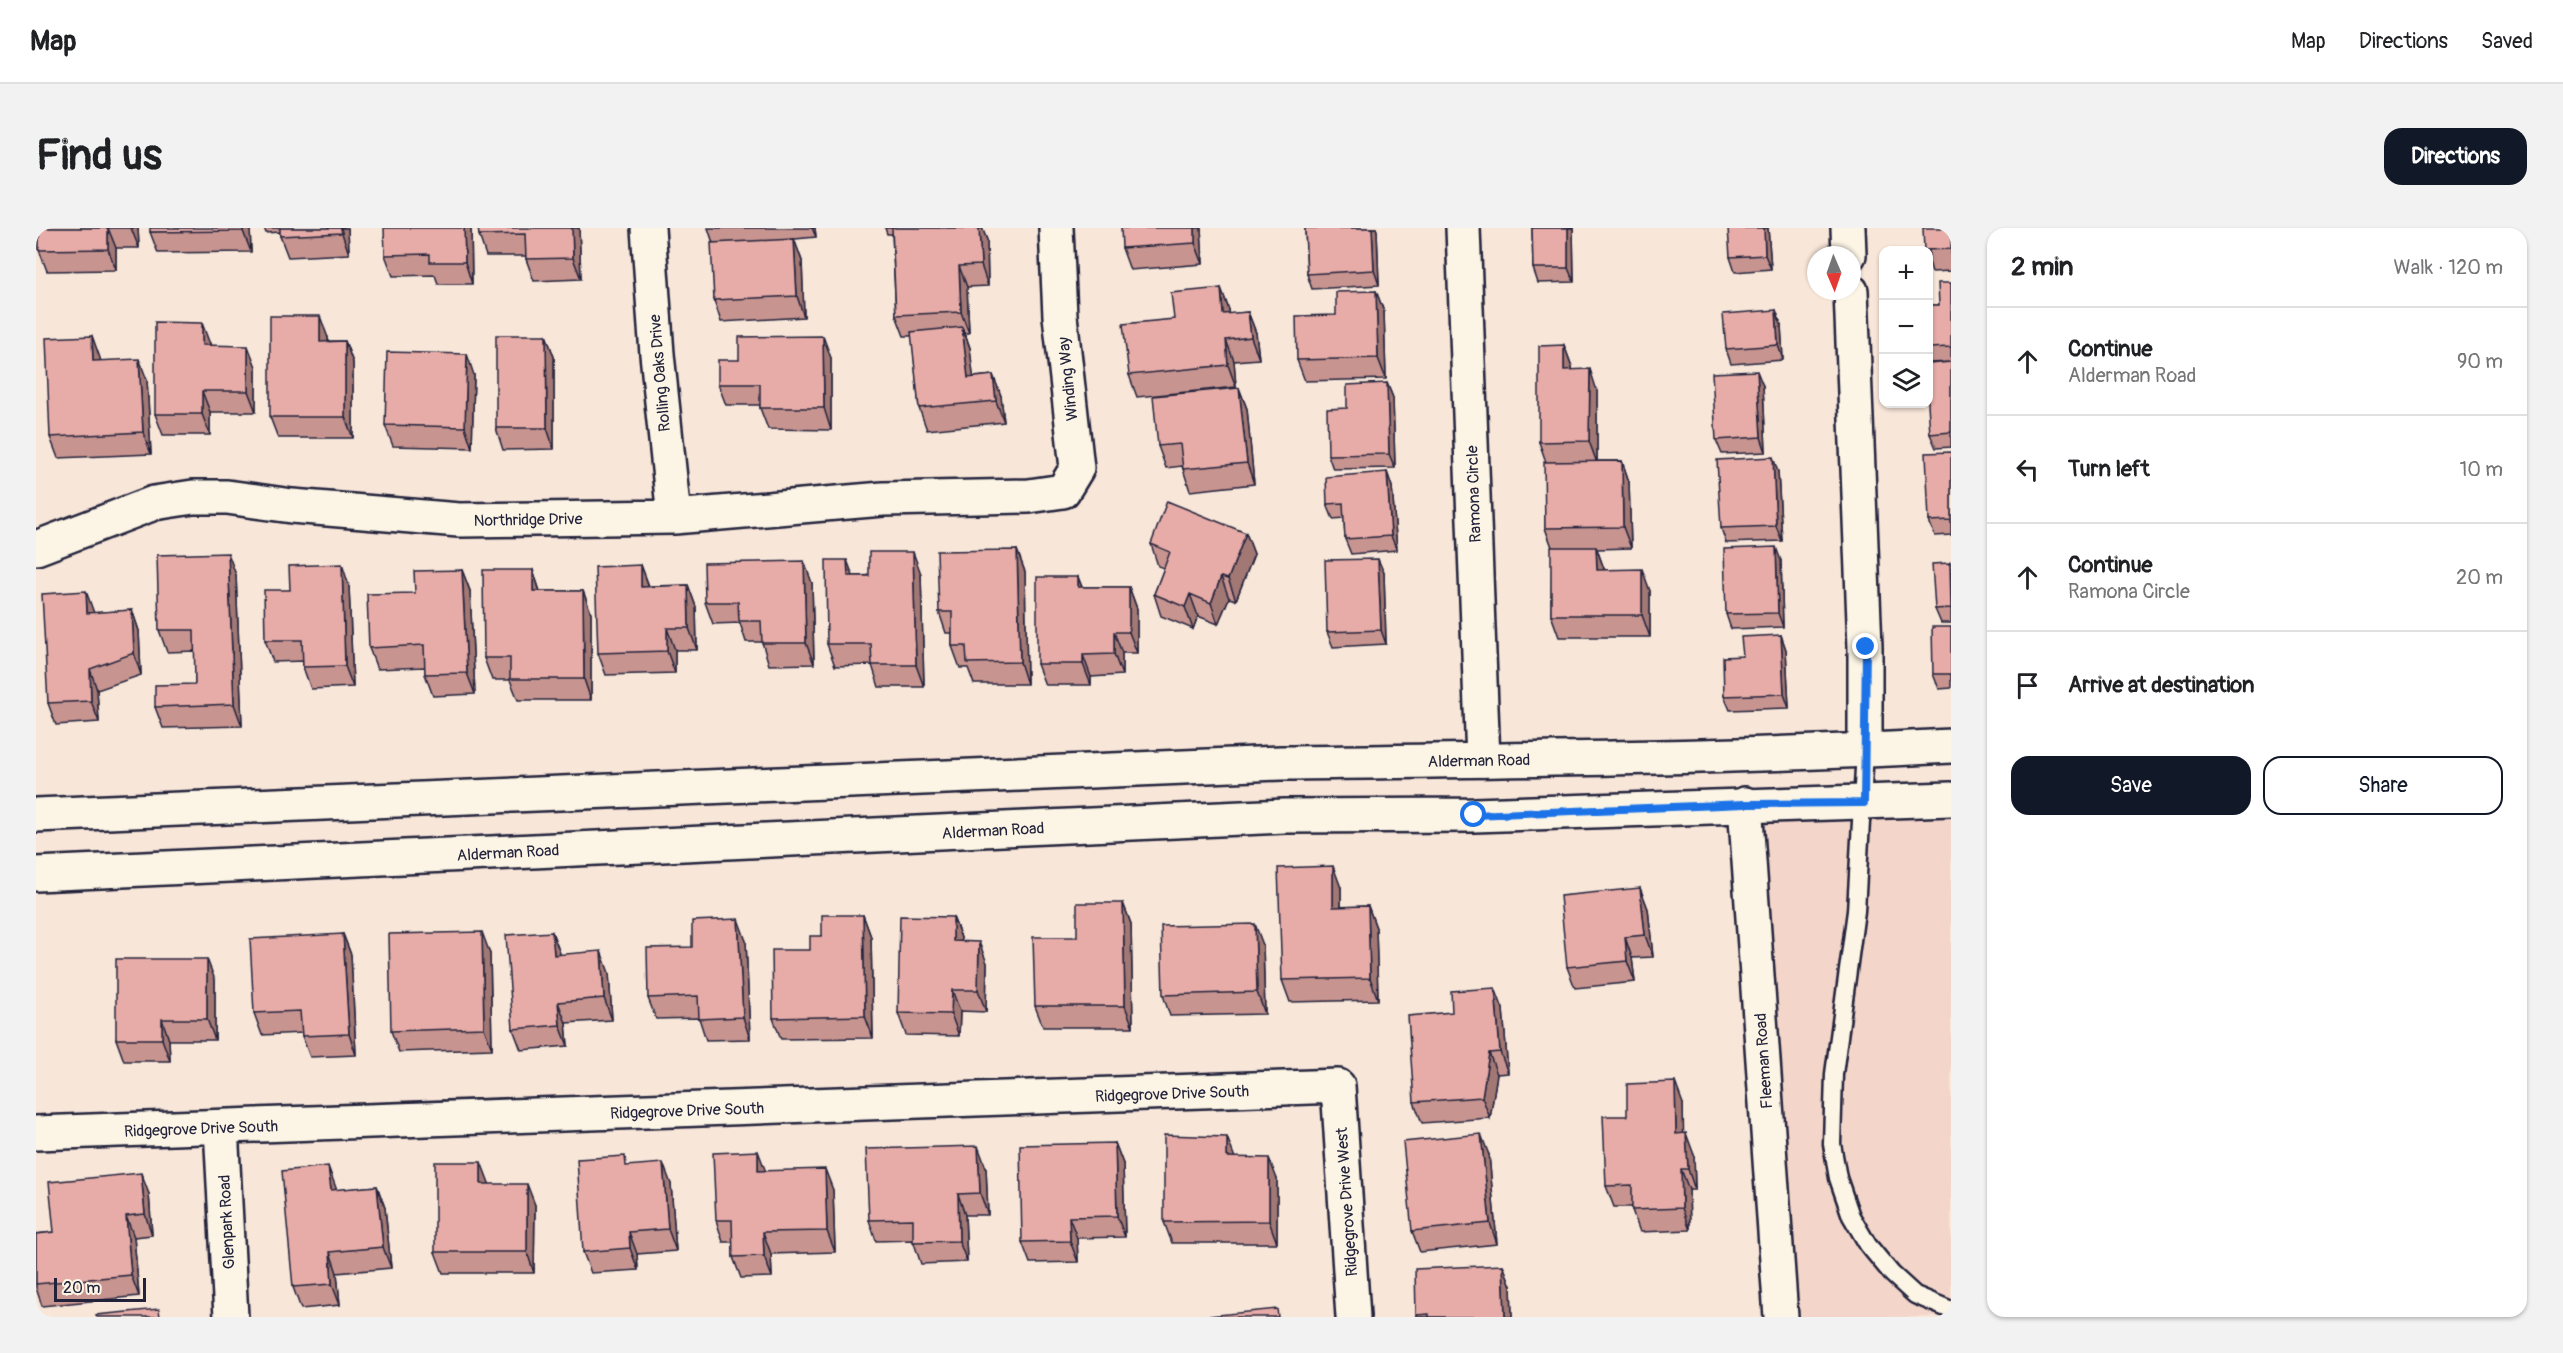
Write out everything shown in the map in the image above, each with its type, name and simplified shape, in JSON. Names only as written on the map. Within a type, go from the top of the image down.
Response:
[{"type":"street","name":"Rolling Oaks Drive","points":[[648,228],[657,354],[674,517]]},
{"type":"street","name":"Winding Way","points":[[1029,496],[1063,491],[1077,468],[1060,316],[1056,228]]},
{"type":"street","name":"Ramona Circle","points":[[1463,228],[1483,760]]},
{"type":"street","points":[[1848,228],[1849,246]]},
{"type":"street","points":[[1851,300],[1866,647],[1866,750]]},
{"type":"street","name":"Northridge Drive","points":[[36,548],[154,502],[193,497],[227,497],[292,506],[459,520],[674,517],[883,499],[1029,496]]},
{"type":"street","name":"Alderman Road","points":[[36,815],[1269,763],[1483,760],[1951,746]]},
{"type":"street","name":"Alderman Road","points":[[36,874],[1274,817],[1474,815],[1745,804],[1864,803],[1951,799]]},
{"type":"street","name":"Fleeman Road","points":[[1745,804],[1781,1317]]},
{"type":"street","name":"Ridgegrove Drive South","points":[[36,1133],[1338,1086]]},
{"type":"street","name":"Ridgegrove Drive West","points":[[1338,1086],[1353,1317]]},
{"type":"street","name":"Glenpark Road","points":[[221,1127],[231,1317]]},
{"type":"lane","points":[[1866,750],[1856,911],[1834,1074],[1832,1144],[1838,1178],[1851,1216],[1868,1245],[1892,1274],[1915,1295],[1951,1310]]},
{"type":"shaded area","points":[[1951,817],[1951,1317],[1797,1317],[1762,821]]},
{"type":"building","points":[[39,228],[108,228],[108,249],[39,250]]},
{"type":"building","points":[[150,228],[243,228],[243,231],[150,232]]},
{"type":"building","points":[[280,228],[341,228],[342,233],[280,236]]},
{"type":"building","points":[[384,228],[464,228],[465,262],[430,262],[430,254],[385,255]]},
{"type":"building","points":[[478,228],[572,228],[573,258],[526,259],[525,234],[479,235]]},
{"type":"building","points":[[892,228],[979,228],[981,265],[959,266],[961,312],[896,315]]},
{"type":"building","points":[[1121,228],[1195,228],[1195,243],[1122,248]]},
{"type":"building","points":[[1305,228],[1372,228],[1374,270],[1307,274]]},
{"type":"building","points":[[1532,228],[1568,228],[1568,268],[1533,268]]},
{"type":"building","points":[[1728,228],[1764,228],[1765,255],[1730,257]]},
{"type":"building","points":[[1923,228],[1951,228],[1951,249],[1933,250],[1933,246],[1924,246]]},
{"type":"building","points":[[794,239],[797,296],[714,300],[711,243]]},
{"type":"building","points":[[1938,283],[1951,283],[1951,347],[1933,348],[1933,305],[1939,305]]},
{"type":"building","points":[[1221,288],[1223,314],[1248,312],[1251,337],[1226,340],[1228,365],[1129,375],[1123,324],[1174,319],[1171,293]]},
{"type":"building","points":[[1376,291],[1378,358],[1297,360],[1296,316],[1336,315],[1336,292]]},
{"type":"building","points":[[1776,310],[1778,345],[1726,349],[1723,314]]},
{"type":"building","points":[[270,316],[320,316],[320,342],[345,341],[345,417],[270,417]]},
{"type":"building","points":[[155,322],[202,323],[202,345],[248,346],[248,391],[202,391],[202,414],[155,414]]},
{"type":"building","points":[[962,327],[968,378],[993,375],[996,401],[919,408],[911,332]]},
{"type":"building","points":[[496,335],[546,335],[547,428],[496,428]]},
{"type":"building","points":[[92,336],[93,361],[139,359],[143,432],[50,437],[46,338]]},
{"type":"building","points":[[823,336],[824,408],[760,408],[760,384],[718,384],[718,360],[739,360],[739,337]]},
{"type":"building","points":[[1564,345],[1564,370],[1590,369],[1589,441],[1539,442],[1539,346]]},
{"type":"building","points":[[387,352],[467,354],[465,427],[385,425]]},
{"type":"building","points":[[1951,362],[1951,432],[1930,434],[1928,408],[1933,408],[1933,364]]},
{"type":"building","points":[[1757,371],[1761,437],[1716,440],[1712,373]]},
{"type":"building","points":[[1387,383],[1389,454],[1328,455],[1327,409],[1347,408],[1347,385]]},
{"type":"building","points":[[1239,388],[1247,463],[1183,469],[1180,444],[1158,446],[1153,396]]},
{"type":"building","points":[[1951,452],[1951,520],[1929,521],[1926,453]]},
{"type":"building","points":[[1773,457],[1776,526],[1721,528],[1717,460]]},
{"type":"building","points":[[1622,461],[1623,527],[1545,528],[1544,462]]},
{"type":"building","points":[[1387,472],[1391,536],[1345,539],[1343,503],[1327,504],[1326,477]]},
{"type":"building","points":[[1167,501],[1246,533],[1228,579],[1221,577],[1211,603],[1190,594],[1185,607],[1154,594],[1170,552],[1151,544]]},
{"type":"building","points":[[1551,547],[1596,547],[1597,570],[1642,569],[1642,615],[1551,615]]},
{"type":"building","points":[[1776,547],[1778,613],[1726,614],[1724,549]]},
{"type":"building","points":[[1017,550],[1020,662],[967,663],[966,646],[952,646],[952,612],[939,612],[937,551]]},
{"type":"building","points":[[869,552],[913,552],[916,665],[872,665],[871,644],[827,644],[826,560],[847,560],[848,576],[869,576]]},
{"type":"building","points":[[228,553],[234,704],[155,707],[155,685],[195,684],[194,630],[159,630],[157,555]]},
{"type":"building","points":[[1378,559],[1381,630],[1327,632],[1325,560]]},
{"type":"building","points":[[804,561],[806,643],[762,643],[761,621],[739,621],[738,602],[705,602],[704,563]]},
{"type":"building","points":[[1950,563],[1951,608],[1935,609],[1932,564]]},
{"type":"building","points":[[342,564],[345,666],[303,667],[302,640],[265,640],[264,590],[290,590],[289,566]]},
{"type":"building","points":[[641,565],[641,587],[688,585],[689,628],[667,628],[667,651],[598,653],[595,567]]},
{"type":"building","points":[[462,570],[467,673],[425,674],[424,645],[369,648],[367,594],[415,593],[414,571]]},
{"type":"building","points":[[483,570],[533,570],[533,591],[583,591],[584,679],[510,679],[510,658],[484,658]]},
{"type":"building","points":[[1037,577],[1078,577],[1078,587],[1129,587],[1129,632],[1114,632],[1114,654],[1083,655],[1083,664],[1037,664]]},
{"type":"building","points":[[86,591],[87,613],[132,610],[134,653],[90,669],[91,701],[48,703],[42,594]]},
{"type":"building","points":[[1932,627],[1951,627],[1951,674],[1933,674]]},
{"type":"building","points":[[1781,635],[1784,694],[1724,696],[1723,657],[1743,656],[1741,637]]},
{"type":"building","points":[[1333,866],[1333,907],[1368,906],[1370,978],[1282,980],[1278,868]]},
{"type":"building","points":[[1640,888],[1645,935],[1625,937],[1627,961],[1567,967],[1560,896]]},
{"type":"building","points":[[1077,903],[1123,903],[1125,1006],[1035,1006],[1033,937],[1077,937]]},
{"type":"building","points":[[822,915],[863,915],[865,1016],[773,1018],[772,950],[810,950],[810,936],[822,936]]},
{"type":"building","points":[[900,916],[953,917],[953,941],[979,942],[978,990],[952,990],[951,1014],[898,1013]]},
{"type":"building","points":[[738,919],[743,1017],[699,1019],[698,996],[648,998],[647,948],[692,947],[692,921]]},
{"type":"building","points":[[1255,924],[1257,992],[1163,995],[1161,926]]},
{"type":"building","points":[[482,932],[484,1028],[391,1031],[389,934]]},
{"type":"building","points":[[552,932],[554,955],[601,951],[604,998],[558,1002],[560,1025],[513,1029],[506,935]]},
{"type":"building","points":[[343,934],[349,1034],[302,1036],[300,1011],[254,1013],[250,939]]},
{"type":"building","points":[[116,959],[207,959],[207,1019],[162,1019],[162,1039],[116,1039]]},
{"type":"building","points":[[1495,988],[1500,1052],[1489,1053],[1482,1097],[1414,1102],[1408,1016],[1452,1012],[1451,991]]},
{"type":"building","points":[[1675,1082],[1676,1134],[1686,1133],[1688,1169],[1681,1169],[1682,1208],[1632,1210],[1632,1185],[1606,1186],[1603,1116],[1627,1116],[1627,1084]]},
{"type":"building","points":[[1481,1134],[1490,1223],[1412,1231],[1403,1142]]},
{"type":"building","points":[[1164,1135],[1227,1137],[1227,1157],[1269,1158],[1269,1221],[1164,1222]]},
{"type":"building","points":[[1115,1143],[1117,1216],[1069,1217],[1070,1241],[1022,1242],[1020,1145]]},
{"type":"building","points":[[978,1146],[980,1193],[958,1194],[959,1241],[913,1242],[913,1219],[869,1220],[866,1149]]},
{"type":"building","points":[[758,1151],[758,1171],[825,1169],[827,1231],[763,1232],[764,1256],[733,1257],[732,1220],[716,1220],[713,1153]]},
{"type":"building","points":[[625,1156],[626,1166],[663,1163],[668,1229],[629,1232],[630,1248],[583,1252],[577,1159]]},
{"type":"building","points":[[435,1162],[481,1162],[481,1184],[527,1184],[527,1252],[435,1252]]},
{"type":"building","points":[[328,1166],[331,1190],[377,1186],[383,1247],[330,1252],[332,1284],[293,1287],[282,1171]]},
{"type":"building","points":[[141,1173],[145,1214],[126,1216],[131,1275],[36,1284],[36,1234],[54,1232],[49,1182]]},
{"type":"building","points":[[1503,1265],[1505,1317],[1416,1315],[1415,1269]]},
{"type":"building","points":[[159,1309],[160,1317],[97,1317],[96,1315]]},
{"type":"building","points":[[1277,1309],[1278,1317],[1198,1317]]},
{"type":"route","points":[[1474,815],[1745,804],[1864,803],[1866,647]]}]
